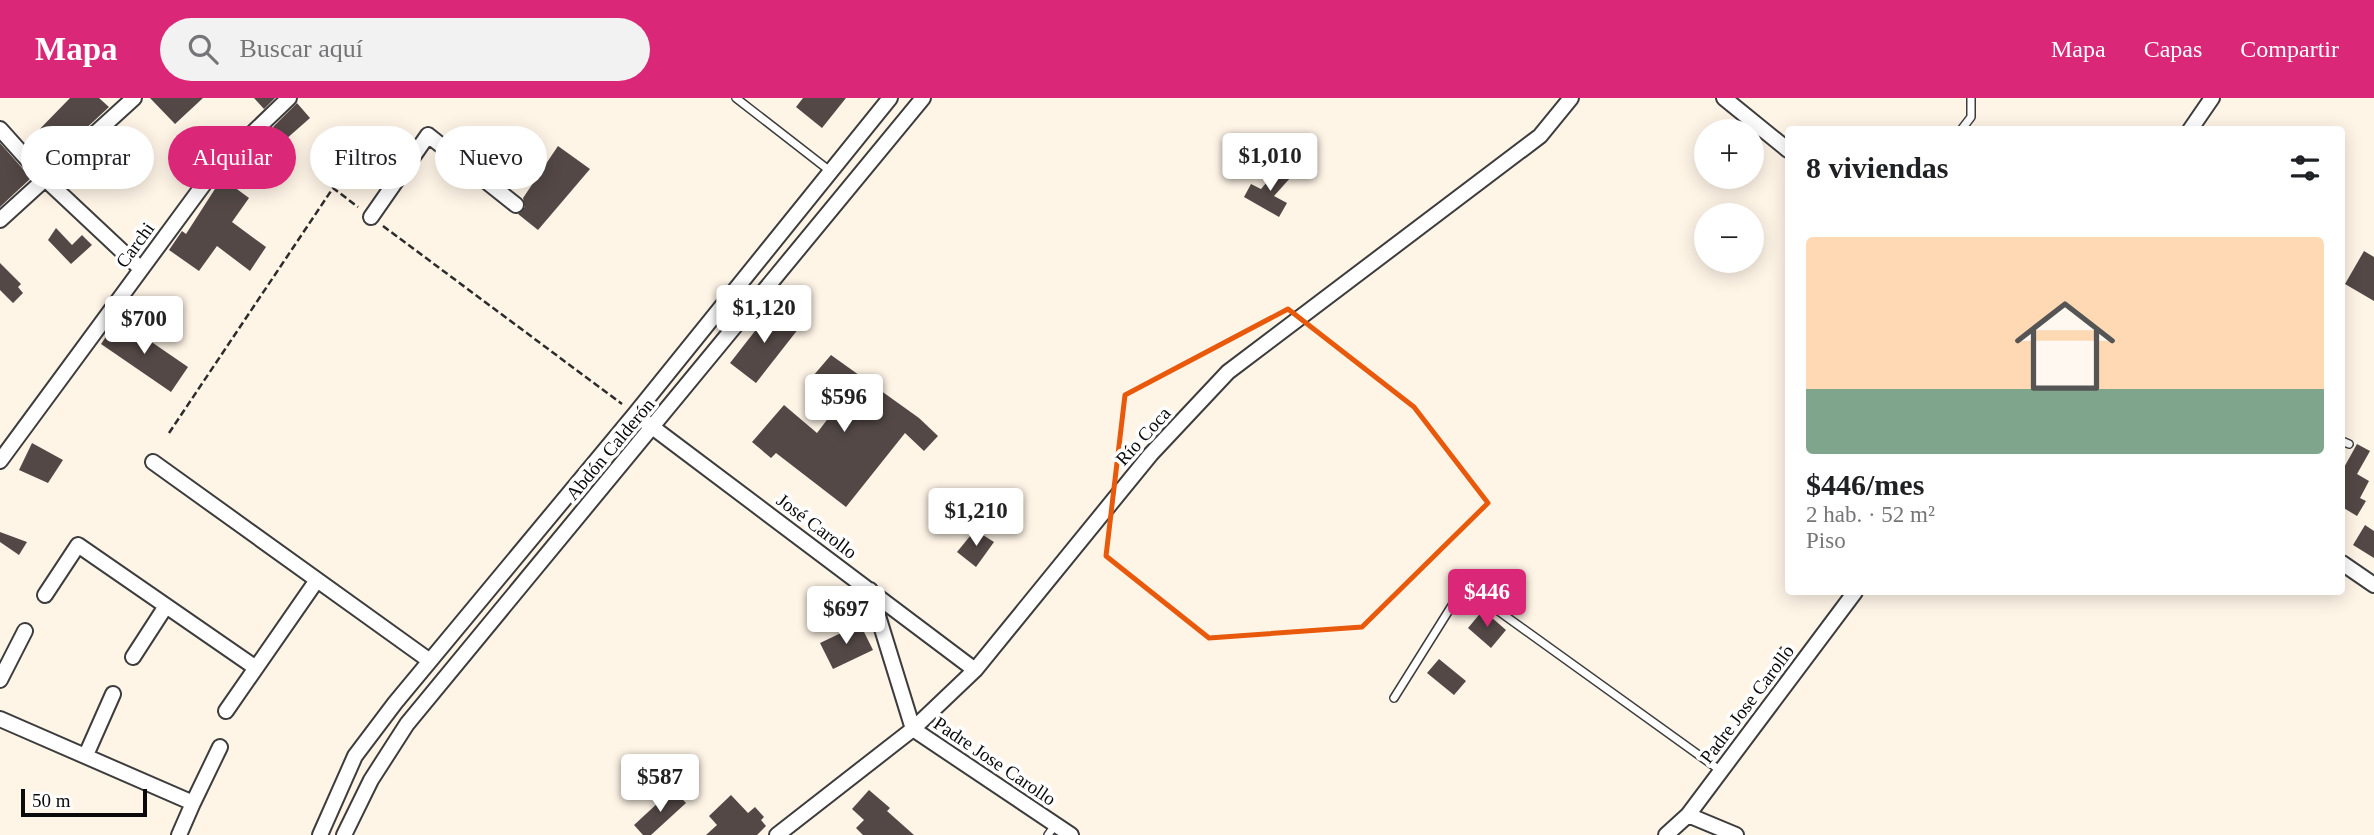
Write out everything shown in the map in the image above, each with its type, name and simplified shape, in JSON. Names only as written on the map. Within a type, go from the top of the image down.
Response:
[{"type":"street","points":[[102,126],[134,98]]},
{"type":"street","name":"Carchi","points":[[0,461],[215,169],[289,98]]},
{"type":"street","name":"Abdón Calderón","points":[[320,835],[355,756],[890,98]]},
{"type":"street","name":"Abdón Calderón","points":[[344,835],[371,780],[407,724],[923,98]]},
{"type":"street","name":"Río Coca","points":[[777,835],[913,729],[975,670],[1151,454],[1228,372],[1540,136],[1571,98]]},
{"type":"street","points":[[1724,98],[1785,148]]},
{"type":"street","points":[[2193,126],[2213,98]]},
{"type":"street","points":[[0,129],[21,152]]},
{"type":"street","points":[[371,217],[428,135],[516,205]]},
{"type":"street","points":[[0,220],[32,189]]},
{"type":"street","points":[[56,189],[141,269]]},
{"type":"street","name":"José Carollo","points":[[635,414],[975,670]]},
{"type":"street","points":[[153,462],[430,661]]},
{"type":"street","points":[[45,595],[78,544],[256,668]]},
{"type":"street","points":[[2345,565],[2374,585]]},
{"type":"street","points":[[226,711],[317,580]]},
{"type":"street","name":"Padre Jose Carollo","points":[[870,590],[913,729],[1051,830],[1071,835]]},
{"type":"street","name":"Padre Jose Carollo","points":[[1666,835],[1688,815],[1853,595]]},
{"type":"street","points":[[133,657],[166,606]]},
{"type":"street","points":[[0,680],[25,631]]},
{"type":"street","points":[[86,755],[113,694]]},
{"type":"street","points":[[0,719],[193,803]]},
{"type":"street","points":[[179,835],[220,747]]},
{"type":"street","points":[[1688,815],[1736,835]]},
{"type":"lane","points":[[736,98],[830,171]]},
{"type":"lane","points":[[1964,126],[1970,117],[1971,98]]},
{"type":"lane","points":[[1394,698],[1464,590],[1472,592],[1721,771]]},
{"type":"path","points":[[169,433],[333,188],[635,414]]},
{"type":"highlighted area","points":[[1288,309],[1414,407],[1488,503],[1362,627],[1209,638],[1106,556],[1125,395]]},
{"type":"building","points":[[70,98],[99,98],[109,107],[89,126],[43,126]]},
{"type":"building","points":[[150,98],[203,98],[175,124]]},
{"type":"building","points":[[254,98],[275,98],[264,109]]},
{"type":"building","points":[[803,98],[846,98],[822,128],[796,107]]},
{"type":"building","points":[[297,103],[310,118],[296,130],[296,126],[274,126]]},
{"type":"building","points":[[0,143],[21,167],[21,187],[0,207]]},
{"type":"building","points":[[558,146],[590,169],[538,230],[518,214],[525,207],[523,198],[529,189],[547,189],[547,162]]},
{"type":"building","points":[[1280,167],[1291,177],[1274,196],[1287,203],[1279,217],[1244,197],[1251,184],[1261,189]]},
{"type":"building","points":[[215,189],[237,189],[249,198],[232,222],[266,247],[250,271],[217,246],[199,271],[169,250],[182,231],[186,234]]},
{"type":"building","points":[[56,228],[72,245],[82,235],[92,245],[71,264],[48,240]]},
{"type":"building","points":[[2364,251],[2374,257],[2374,301],[2345,284]]},
{"type":"building","points":[[0,263],[21,284],[18,287],[23,293],[13,303],[0,290]]},
{"type":"building","points":[[773,308],[799,328],[756,383],[730,363]]},
{"type":"building","points":[[118,319],[188,367],[171,392],[101,344]]},
{"type":"building","points":[[831,355],[919,418],[938,436],[924,451],[905,433],[846,507],[776,453],[771,458],[752,442],[784,405],[817,433],[842,400],[813,376]]},
{"type":"building","points":[[32,443],[63,460],[48,483],[19,470]]},
{"type":"building","points":[[2357,444],[2370,451],[2357,474],[2369,481],[2360,498],[2366,501],[2357,516],[2345,509],[2345,466]]},
{"type":"building","points":[[2365,525],[2374,531],[2374,558],[2353,545]]},
{"type":"building","points":[[975,530],[994,542],[976,567],[957,552]]},
{"type":"building","points":[[0,532],[27,542],[19,555],[0,542]]},
{"type":"building","points":[[1483,610],[1506,630],[1491,648],[1468,628]]},
{"type":"building","points":[[860,624],[873,650],[833,669],[820,643]]},
{"type":"building","points":[[1781,646],[1794,657],[1786,667],[1773,656]]},
{"type":"building","points":[[1439,659],[1466,681],[1454,695],[1427,673]]},
{"type":"building","points":[[673,789],[686,803],[651,835],[643,835],[634,825]]},
{"type":"building","points":[[869,790],[890,808],[887,811],[914,835],[863,835],[856,828],[864,820],[852,809]]},
{"type":"building","points":[[731,795],[748,813],[755,807],[764,817],[761,820],[766,826],[757,835],[706,835],[717,825],[709,816]]}]
